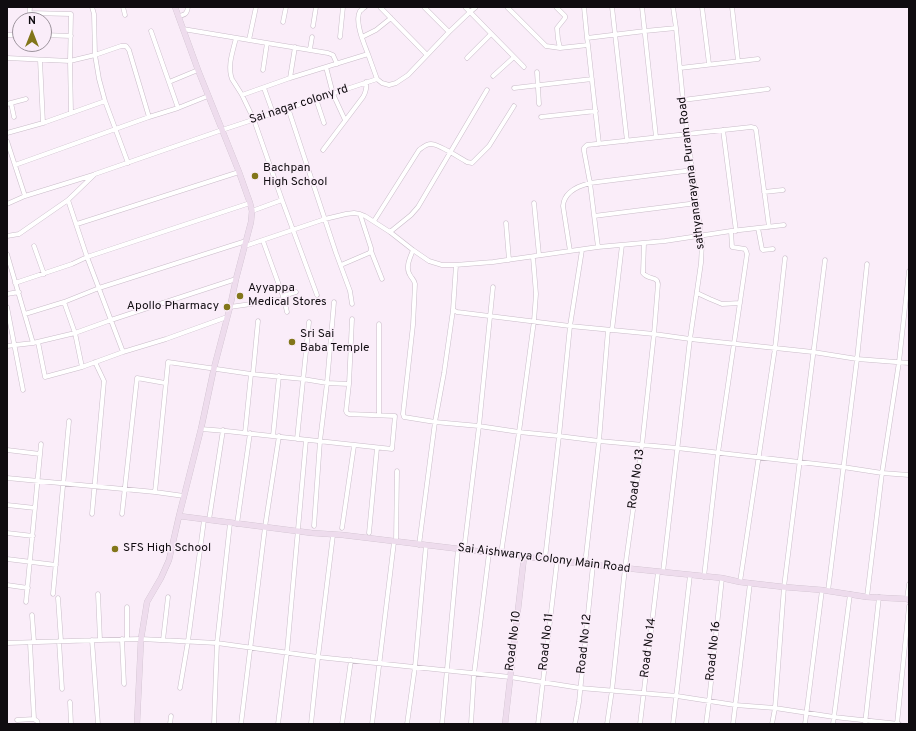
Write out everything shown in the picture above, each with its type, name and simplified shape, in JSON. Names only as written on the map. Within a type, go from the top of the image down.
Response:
[{"type":"street","points":[[92,7],[94,14],[95,55],[99,79],[105,101],[128,163]]},
{"type":"street","points":[[123,7],[125,15]]},
{"type":"street","points":[[137,724],[141,639],[147,602],[161,578],[169,560],[201,429],[214,368],[251,222],[252,211],[239,172],[208,96],[175,7]]},
{"type":"street","points":[[178,16],[184,16],[188,12],[188,7]]},
{"type":"street","points":[[250,40],[256,7]]},
{"type":"street","points":[[283,22],[286,7]]},
{"type":"street","points":[[313,26],[316,7]]},
{"type":"street","points":[[340,37],[343,7]]},
{"type":"street","points":[[365,7],[360,11],[358,16],[362,37],[377,79],[382,83],[389,85],[396,83],[408,75],[449,32],[476,7]]},
{"type":"street","points":[[380,7],[428,55]]},
{"type":"street","points":[[424,7],[449,32]]},
{"type":"street","points":[[465,7],[524,67]]},
{"type":"street","points":[[507,7],[546,46],[560,48],[588,45]]},
{"type":"street","points":[[556,7],[565,16],[557,28],[560,48]]},
{"type":"street","points":[[584,7],[599,144]]},
{"type":"street","points":[[612,7],[627,141]]},
{"type":"street","points":[[642,7],[656,137]]},
{"type":"street","name":"sathyanarayana Puram Road","points":[[673,7],[683,100],[702,243],[701,264],[677,448]]},
{"type":"street","points":[[702,7],[709,64]]},
{"type":"street","points":[[732,7],[738,61]]},
{"type":"street","points":[[52,14],[71,14],[71,113]]},
{"type":"street","points":[[362,37],[376,30],[391,18]]},
{"type":"street","points":[[588,38],[676,28]]},
{"type":"street","points":[[183,29],[310,49],[333,55],[336,64]]},
{"type":"street","points":[[151,31],[178,108]]},
{"type":"street","points":[[467,58],[491,34]]},
{"type":"street","points":[[52,35],[71,36]]},
{"type":"street","points":[[236,38],[230,62],[232,78],[254,120],[317,295]]},
{"type":"street","points":[[310,49],[312,38]]},
{"type":"street","points":[[263,70],[267,43]]},
{"type":"street","points":[[7,58],[70,61],[95,55],[121,46],[126,46],[129,50],[149,117]]},
{"type":"street","points":[[290,78],[295,47]]},
{"type":"street","points":[[242,95],[290,78],[368,54]]},
{"type":"street","points":[[493,76],[514,57]]},
{"type":"street","points":[[680,68],[758,59]]},
{"type":"street","points":[[40,60],[43,123]]},
{"type":"street","points":[[326,67],[333,94],[345,120]]},
{"type":"street","points":[[169,82],[198,70]]},
{"type":"street","points":[[537,72],[539,104]]},
{"type":"street","name":"Sai nagar colony rd","points":[[7,204],[25,196],[95,174],[377,79]]},
{"type":"street","points":[[514,88],[592,79]]},
{"type":"street","points":[[323,150],[363,97],[366,92],[366,82]]},
{"type":"street","points":[[264,88],[273,113]]},
{"type":"street","points":[[683,100],[768,89]]},
{"type":"street","points":[[390,232],[418,207],[487,90]]},
{"type":"street","points":[[15,165],[178,108],[208,96]]},
{"type":"street","points":[[14,117],[9,104],[26,99]]},
{"type":"street","points":[[316,99],[324,123]]},
{"type":"street","points":[[7,133],[43,123],[105,101]]},
{"type":"street","points":[[374,221],[419,150],[424,146],[431,144],[437,145],[467,162],[472,162],[489,146],[514,106]]},
{"type":"street","points":[[288,108],[350,291],[352,304]]},
{"type":"street","points":[[542,118],[596,111]]},
{"type":"street","points":[[598,247],[590,183],[584,151],[584,148],[587,145],[751,126],[756,130],[768,227]]},
{"type":"street","points":[[723,130],[736,231]]},
{"type":"street","points":[[7,141],[25,196]]},
{"type":"street","points":[[570,251],[563,201],[565,197],[580,185],[693,170]]},
{"type":"street","points":[[77,224],[239,172]]},
{"type":"street","points":[[7,236],[20,234],[68,200],[95,174]]},
{"type":"street","points":[[764,192],[783,190]]},
{"type":"street","points":[[68,200],[87,257],[123,352]]},
{"type":"street","points":[[252,211],[282,200]]},
{"type":"street","points":[[15,283],[250,202]]},
{"type":"street","points":[[534,203],[539,256]]},
{"type":"street","points":[[594,216],[697,203]]},
{"type":"street","points":[[25,314],[64,302],[99,288],[246,243],[262,241],[325,219],[346,214],[360,214],[374,221],[429,261],[442,265],[493,262],[598,247],[665,241],[784,225]]},
{"type":"street","points":[[360,214],[382,279]]},
{"type":"street","points":[[506,223],[510,260]]},
{"type":"street","points":[[758,228],[762,249],[773,249]]},
{"type":"street","points":[[704,577],[718,453],[746,258],[746,250],[732,247],[731,231]]},
{"type":"street","points":[[262,241],[288,312]]},
{"type":"street","name":"Road No 13","points":[[607,724],[625,568],[642,445],[654,334],[658,281],[648,278],[643,273],[644,242]]},
{"type":"street","points":[[585,564],[610,330],[622,244]]},
{"type":"street","points":[[34,246],[44,274]]},
{"type":"street","points":[[340,265],[369,253],[371,250]]},
{"type":"street","points":[[413,250],[408,264],[408,270],[414,280],[414,284],[413,325],[402,414],[406,418],[909,475]]},
{"type":"street","points":[[545,559],[570,326],[582,250]]},
{"type":"street","points":[[7,254],[33,343]]},
{"type":"street","points":[[501,554],[534,321],[536,294],[534,257]]},
{"type":"street","points":[[740,582],[775,348],[785,258]]},
{"type":"street","points":[[772,724],[775,708],[784,587],[826,260]]},
{"type":"street","points":[[805,724],[843,467],[868,264]]},
{"type":"street","points":[[419,545],[435,422],[453,310],[456,265]]},
{"type":"street","points":[[867,596],[882,473],[899,362],[909,272]]},
{"type":"street","points":[[7,346],[33,343],[75,334],[110,320],[236,279]]},
{"type":"street","points":[[442,724],[461,549],[479,426],[493,287]]},
{"type":"street","points":[[7,294],[19,292]]},
{"type":"street","points":[[230,307],[258,303],[296,292]]},
{"type":"street","points":[[697,293],[722,304],[740,303]]},
{"type":"street","points":[[64,302],[75,334],[82,366]]},
{"type":"street","points":[[314,526],[320,441],[328,383],[334,302]]},
{"type":"street","points":[[7,307],[23,390]]},
{"type":"street","points":[[453,310],[457,312],[570,326],[654,334],[690,340],[813,352],[857,359],[909,363]]},
{"type":"street","points":[[38,342],[45,377],[166,339],[227,317]]},
{"type":"street","points":[[201,429],[279,436],[392,450],[395,416],[349,414],[346,411],[349,384],[352,319]]},
{"type":"street","points":[[236,524],[248,433],[252,373],[258,321]]},
{"type":"street","points":[[297,439],[309,322]]},
{"type":"street","points":[[379,324],[379,415]]},
{"type":"street","points":[[92,514],[104,382],[95,362]]},
{"type":"street","points":[[155,492],[168,362],[328,383],[349,384]]},
{"type":"street","points":[[273,436],[279,376]]},
{"type":"street","points":[[122,514],[137,378],[165,383]]},
{"type":"street","points":[[53,594],[70,421]]},
{"type":"street","points":[[180,688],[206,520],[223,430]]},
{"type":"street","points":[[241,724],[265,527],[279,436]]},
{"type":"street","points":[[278,724],[287,652],[306,440]]},
{"type":"street","points":[[26,602],[41,444]]},
{"type":"street","points":[[342,528],[354,446]]},
{"type":"street","points":[[369,533],[377,448]]},
{"type":"street","name":"Road No 14","points":[[640,724],[677,448]]},
{"type":"street","points":[[7,450],[40,454]]},
{"type":"street","points":[[372,724],[395,542],[398,471]]},
{"type":"street","points":[[7,478],[184,496]]},
{"type":"street","points":[[7,505],[35,508]]},
{"type":"street","name":"Sai Aishwarya Colony Main Road","points":[[179,516],[556,561],[722,578],[740,582],[908,600]]},
{"type":"street","points":[[214,724],[218,643],[230,522]]},
{"type":"street","points":[[7,533],[33,536]]},
{"type":"street","points":[[311,724],[333,535]]},
{"type":"street","points":[[407,724],[415,667],[426,545]]},
{"type":"street","points":[[471,724],[474,674],[489,553]]},
{"type":"street","name":"Road No 10","points":[[505,724],[524,557]]},
{"type":"street","points":[[7,558],[56,564]]},
{"type":"street","name":"Road No 11","points":[[538,724],[556,561]]},
{"type":"street","name":"Road No 12","points":[[575,724],[593,565]]},
{"type":"street","points":[[673,724],[690,575]]},
{"type":"street","name":"Road No 16","points":[[706,724],[722,578]]},
{"type":"street","points":[[733,724],[750,583]]},
{"type":"street","points":[[908,600],[909,584]]},
{"type":"street","points":[[7,585],[28,588]]},
{"type":"street","points":[[98,594],[100,640]]},
{"type":"street","points":[[833,724],[850,594]]},
{"type":"street","points":[[163,640],[168,597]]},
{"type":"street","points":[[866,722],[879,597]]},
{"type":"street","points":[[58,598],[62,689]]},
{"type":"street","points":[[124,684],[127,606]]},
{"type":"street","points":[[7,644],[125,639],[218,643],[318,657],[510,677],[580,688],[677,696],[735,705],[775,708],[866,722],[898,724],[909,606]]},
{"type":"street","points":[[32,615],[34,719]]},
{"type":"street","points":[[92,640],[98,724]]},
{"type":"street","points":[[342,724],[351,660]]},
{"type":"street","points":[[70,702],[71,724]]},
{"type":"street","points":[[170,724],[171,716]]},
{"type":"street","points":[[17,720],[34,719],[38,721],[38,724]]},
{"type":"place","name":"Bachpan High School","points":[[255,176]]},
{"type":"place","name":"Ayyappa Medical Stores","points":[[240,296]]},
{"type":"place","name":"Apollo Pharmacy","points":[[227,307]]},
{"type":"place","name":"Sri Sai Baba Temple","points":[[292,342]]},
{"type":"place","name":"SFS High School","points":[[115,549]]}]
